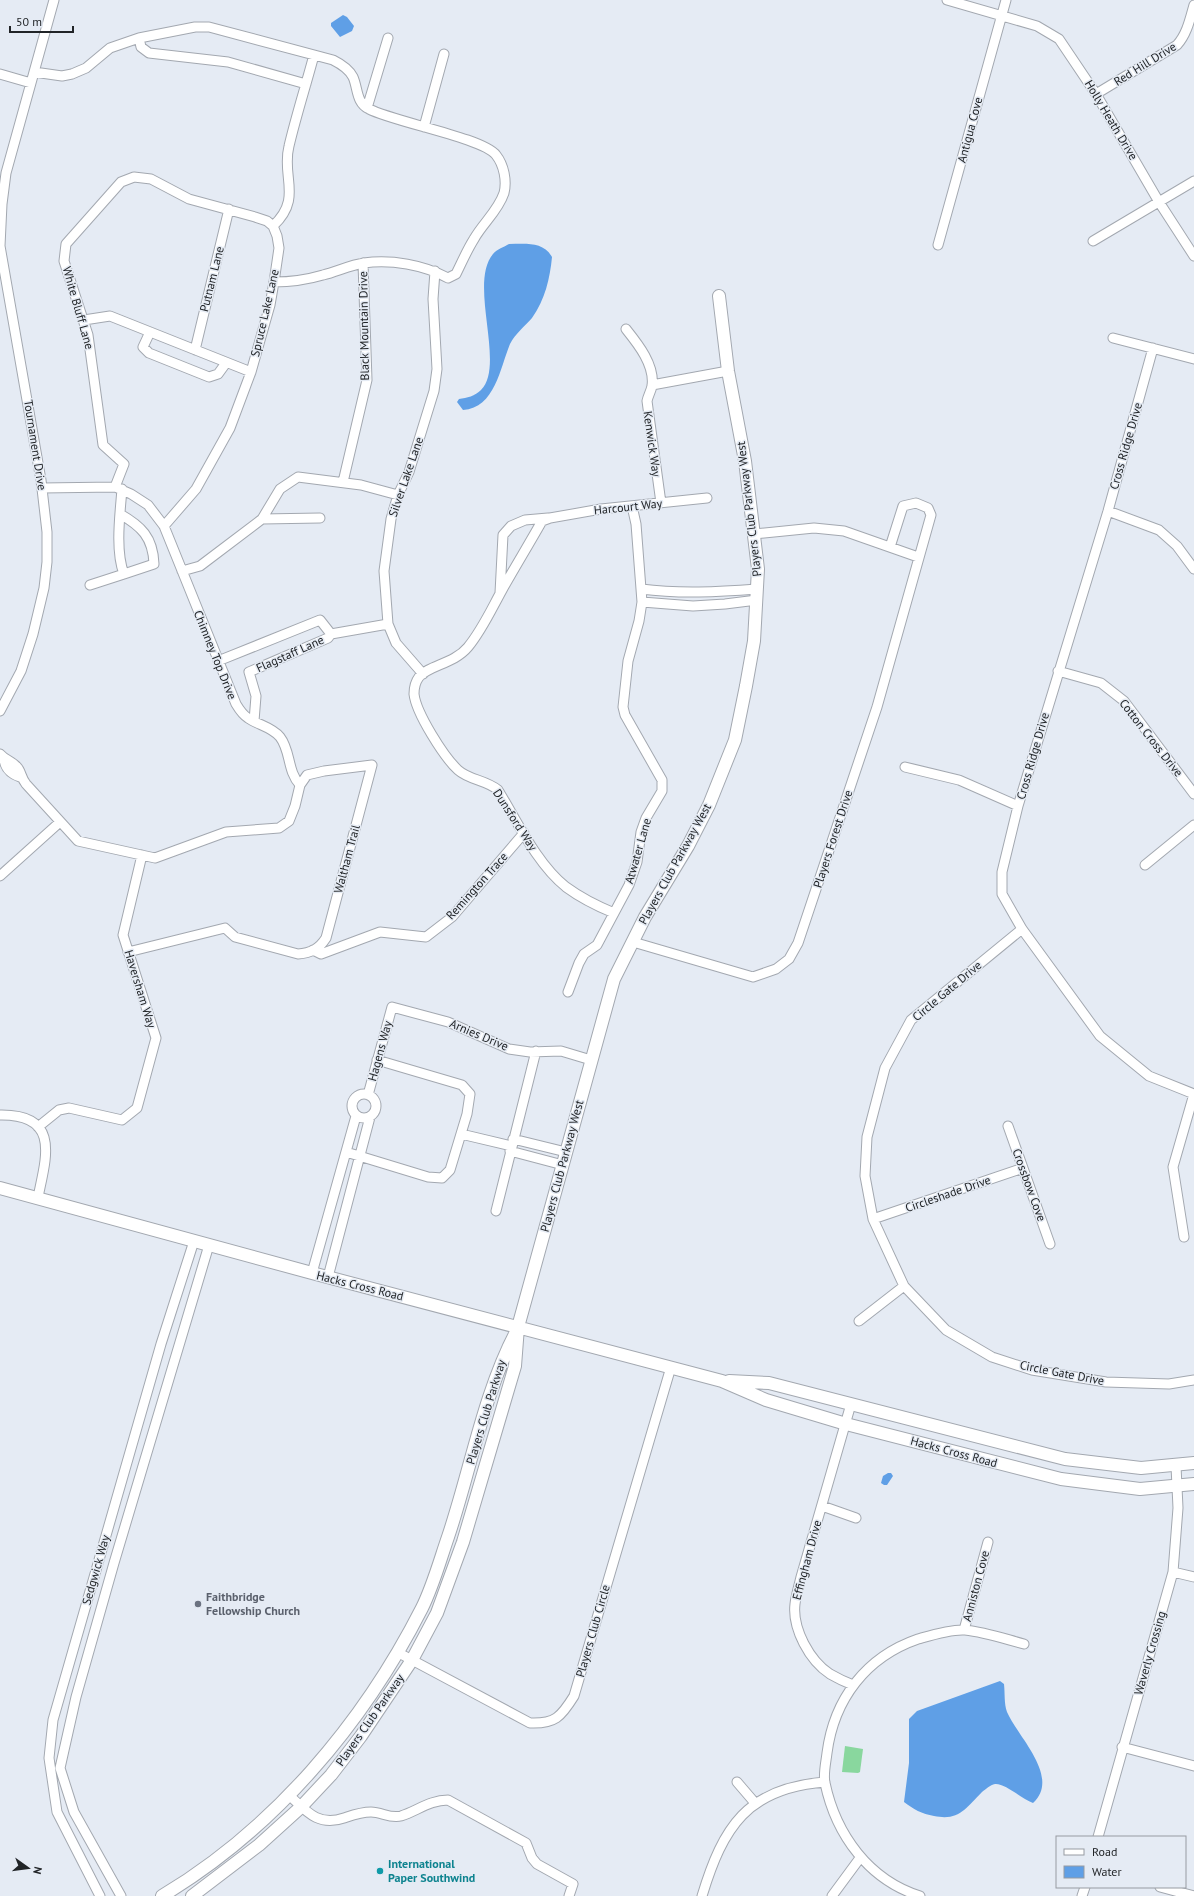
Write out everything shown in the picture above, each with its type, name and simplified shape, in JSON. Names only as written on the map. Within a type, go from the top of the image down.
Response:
[{"type":"street","name":"Tournament Drive","points":[[0,711],[11,692],[27,655],[37,620],[44,588],[47,562],[47,532],[42,488],[0,246],[0,232],[6,172],[54,0]]},
{"type":"street","name":"Holly Heath Drive","points":[[947,0],[1037,26],[1059,39],[1096,94],[1159,202],[1194,256]]},
{"type":"street","name":"Antigua Cove","points":[[938,245],[1006,0]]},
{"type":"street","name":"Red Hill Drive","points":[[1096,94],[1177,45],[1187,30],[1194,5]]},
{"type":"street","points":[[34,72],[62,76],[72,74],[86,68],[110,48],[139,38],[195,27],[209,27],[333,60],[345,67],[352,75],[358,96],[367,108],[394,119],[481,145],[496,154],[502,168],[505,181],[504,193],[488,222],[474,238],[456,274],[448,278],[435,271],[381,262],[363,263],[296,282],[274,282]]},
{"type":"street","points":[[139,38],[141,47],[149,53],[228,62],[306,84]]},
{"type":"street","points":[[367,108],[388,38]]},
{"type":"street","points":[[424,127],[444,54]]},
{"type":"street","points":[[273,226],[282,217],[290,196],[290,179],[287,155],[314,55]]},
{"type":"street","points":[[0,74],[31,83]]},
{"type":"street","name":"White Bluff Lane","points":[[119,488],[124,464],[103,445],[96,386],[84,320],[64,261],[65,250],[70,238],[120,182],[134,177],[144,177],[163,184],[189,199],[229,209],[267,221],[273,226]]},
{"type":"street","points":[[1093,241],[1194,181]]},
{"type":"street","name":"Putnam Lane","points":[[195,350],[229,209]]},
{"type":"street","name":"Spruce Lake Lane","points":[[164,526],[196,489],[230,428],[251,372],[270,305],[274,282],[279,248],[276,232],[273,226]]},
{"type":"street","name":"Black Mountain Drive","points":[[343,482],[367,380],[363,263]]},
{"type":"street","name":"Silver Lake Lane","points":[[423,674],[396,643],[388,624],[384,571],[391,519],[398,495],[409,472],[434,391],[437,369],[433,299],[435,271]]},
{"type":"street","name":"Players Club Parkway West","points":[[518,1327],[614,979],[645,917],[688,846],[708,805],[735,740],[754,641],[758,569],[745,461],[728,371],[719,296]]},
{"type":"street","points":[[84,320],[110,316],[251,372]]},
{"type":"street","name":"Kenwick Way","points":[[626,329],[642,350],[650,366],[652,385],[646,401],[661,503]]},
{"type":"street","points":[[150,332],[143,347],[149,353],[209,377],[218,374],[226,363]]},
{"type":"street","points":[[1113,338],[1194,359]]},
{"type":"street","name":"Cross Ridge Drive","points":[[1154,348],[1108,511],[1018,806],[1002,872],[1002,894],[1022,929],[1100,1036],[1149,1076],[1194,1094]]},
{"type":"street","points":[[652,385],[728,371]]},
{"type":"street","points":[[182,571],[200,566],[262,519],[280,489],[298,477],[361,485],[398,495]]},
{"type":"street","points":[[42,488],[119,488],[121,565],[124,574]]},
{"type":"street","name":"Chimney Top Drive","points":[[119,488],[148,505],[164,526],[236,704],[248,718],[263,724],[280,737],[286,751],[293,778],[300,785]]},
{"type":"street","name":"Harcourt Way","points":[[500,594],[502,536],[511,526],[525,520],[707,498]]},
{"type":"street","name":"Players Forest Drive","points":[[633,942],[753,977],[776,969],[788,959],[798,944],[877,707],[931,515],[928,508],[916,503],[903,506],[890,547]]},
{"type":"street","points":[[632,506],[636,529],[641,589],[681,593],[757,594]]},
{"type":"street","points":[[1108,511],[1159,530],[1177,546],[1194,569]]},
{"type":"street","points":[[90,584],[154,564],[154,555],[146,535],[137,523],[120,514]]},
{"type":"street","points":[[262,519],[320,518]]},
{"type":"street","name":"Harcourt Way","points":[[423,674],[453,660],[467,649],[482,629],[500,594],[542,521],[550,518]]},
{"type":"street","points":[[754,534],[814,528],[844,531],[918,557]]},
{"type":"street","name":"Atwater Lane","points":[[568,992],[584,954],[597,945],[629,885],[637,862],[641,832],[646,818],[662,791],[662,780],[625,715],[624,707],[628,661],[639,621],[642,602],[641,589]]},
{"type":"street","points":[[681,593],[681,605]]},
{"type":"street","points":[[705,593],[706,605]]},
{"type":"street","points":[[642,602],[706,605],[757,594]]},
{"type":"street","points":[[218,661],[320,620],[331,634],[388,624]]},
{"type":"street","name":"Flagstaff Lane","points":[[254,721],[256,696],[249,672],[322,641],[328,638],[331,634]]},
{"type":"street","name":"Cotton Cross Drive","points":[[1058,671],[1101,683],[1124,701],[1194,794]]},
{"type":"street","name":"Dunsford Way","points":[[423,674],[416,683],[414,693],[420,716],[458,770],[469,777],[489,783],[498,790],[546,866],[565,886],[592,904],[614,913]]},
{"type":"street","points":[[2,756],[17,766],[20,777],[78,841],[155,858],[226,832],[279,828],[289,821],[296,806],[300,785]]},
{"type":"street","name":"Waltham Trail","points":[[300,785],[307,775],[324,770],[372,765],[326,938],[320,947],[315,949]]},
{"type":"street","points":[[905,766],[959,780],[1018,806]]},
{"type":"street","points":[[0,876],[60,822]]},
{"type":"street","points":[[1145,865],[1194,825]]},
{"type":"street","name":"Remington Trace","points":[[128,952],[225,928],[235,937],[298,954],[315,949],[322,954],[380,932],[426,937],[452,917],[524,833]]},
{"type":"street","name":"Haversham Way","points":[[38,1127],[59,1110],[70,1108],[122,1120],[136,1108],[156,1038],[128,952],[124,935],[142,855]]},
{"type":"street","name":"Circle Gate Drive","points":[[1022,929],[911,1020],[885,1068],[867,1137],[865,1176],[874,1219],[904,1286],[946,1330],[992,1357],[1032,1370],[1106,1382],[1169,1384],[1194,1380]]},
{"type":"street","name":"Arnies Drive","points":[[392,1007],[448,1022],[509,1049],[569,1052],[591,1060]]},
{"type":"street","name":"Hagens Way","points":[[368,1094],[392,1007]]},
{"type":"street","points":[[496,1212],[536,1051]]},
{"type":"street","points":[[346,1152],[428,1177],[442,1178],[450,1170],[461,1134],[470,1094],[468,1090],[462,1085],[377,1060]]},
{"type":"street","name":"Hagens Way","points":[[312,1273],[356,1116],[352,1111],[352,1102],[359,1095],[368,1094],[373,1097],[377,1106],[376,1111],[370,1117],[328,1277]]},
{"type":"street","points":[[1184,1237],[1173,1167],[1194,1094]]},
{"type":"street","points":[[0,1114],[7,1114],[31,1121],[38,1127],[45,1138],[47,1146],[38,1197]]},
{"type":"street","points":[[356,1116],[364,1119],[370,1117]]},
{"type":"street","name":"Crossbow Cove","points":[[1008,1126],[1050,1244]]},
{"type":"street","points":[[461,1134],[512,1145],[533,1144],[566,1152]]},
{"type":"street","points":[[530,1155],[533,1144]]},
{"type":"street","points":[[512,1145],[530,1155],[563,1165]]},
{"type":"street","name":"Circleshade Drive","points":[[874,1219],[1023,1168]]},
{"type":"street","points":[[336,1186],[351,1189]]},
{"type":"street","name":"Hacks Cross Road","points":[[0,1188],[38,1197],[312,1273],[722,1381],[766,1400],[846,1424],[1061,1479],[1140,1489],[1194,1484]]},
{"type":"street","points":[[323,1235],[338,1239]]},
{"type":"street","name":"Sedgwick Way","points":[[100,1896],[57,1812],[49,1758],[53,1720],[161,1344],[194,1241]]},
{"type":"street","name":"Sedgwick Way","points":[[121,1896],[74,1812],[60,1768],[76,1699],[114,1563],[209,1245]]},
{"type":"street","points":[[859,1321],[904,1286]]},
{"type":"street","name":"Players Club Parkway","points":[[162,1896],[188,1880],[249,1833],[288,1795],[347,1728],[397,1652],[425,1600],[448,1537],[501,1360],[518,1327]]},
{"type":"street","name":"Players Club Parkway","points":[[192,1896],[259,1845],[302,1807],[331,1775],[361,1736],[412,1660],[437,1613],[464,1540],[515,1366],[518,1327]]},
{"type":"street","name":"Players Club Circle","points":[[397,1652],[530,1723],[545,1724],[563,1714],[574,1696],[670,1367]]},
{"type":"street","name":"Hacks Cross Road","points":[[722,1381],[769,1383],[1065,1459],[1141,1468],[1176,1466],[1194,1463]]},
{"type":"street","name":"Effingham Drive","points":[[852,1404],[795,1605],[796,1624],[802,1639],[815,1660],[829,1674],[853,1685]]},
{"type":"street","name":"Waverly Crossing","points":[[1098,1836],[1122,1747],[1173,1572],[1178,1508],[1176,1466]]},
{"type":"street","name":"Effingham Drive","points":[[822,1506],[856,1518]]},
{"type":"street","name":"Anniston Cove","points":[[964,1630],[988,1542]]},
{"type":"street","points":[[1173,1572],[1194,1577]]},
{"type":"street","points":[[920,1896],[892,1884],[877,1874],[860,1858],[839,1824],[825,1782],[828,1748],[834,1720],[853,1685],[876,1661],[895,1650],[924,1638],[964,1630],[1024,1644]]},
{"type":"street","points":[[1122,1747],[1194,1766]]},
{"type":"street","points":[[738,1782],[755,1803]]},
{"type":"street","points":[[702,1896],[720,1846],[741,1816],[755,1803],[779,1792],[806,1784],[825,1782]]},
{"type":"street","points":[[288,1795],[312,1816],[322,1821],[333,1821],[363,1812],[376,1812],[394,1818],[438,1801],[448,1800],[526,1843],[532,1858],[537,1864],[573,1884],[569,1896]]},
{"type":"street","points":[[832,1896],[860,1858]]},
{"type":"street","points":[[1164,1888],[1194,1896]]},
{"type":"green space","points":[[845,1746],[863,1749],[860,1772],[842,1772]]},
{"type":"water","points":[[343,15],[347,17],[354,26],[352,31],[340,37],[331,26],[331,23]]},
{"type":"water","points":[[509,244],[533,244],[544,248],[548,252],[552,257],[546,289],[537,311],[512,340],[495,385],[489,395],[474,408],[463,410],[457,402],[459,399],[479,392],[488,378],[490,362],[484,284],[486,267],[495,252]]},
{"type":"water","points":[[891,1473],[893,1476],[887,1485],[884,1485],[881,1483],[883,1476]]},
{"type":"water","points":[[1000,1681],[1004,1684],[1007,1712],[1035,1757],[1040,1769],[1042,1781],[1040,1793],[1033,1803],[999,1784],[990,1786],[961,1812],[950,1817],[926,1814],[914,1809],[904,1802],[909,1763],[909,1719],[917,1711]]},
{"type":"place","name":"Faithbridge Fellowship Church","points":[[198,1604]]},
{"type":"place","name":"International Paper Southwind","points":[[380,1871]]}]
